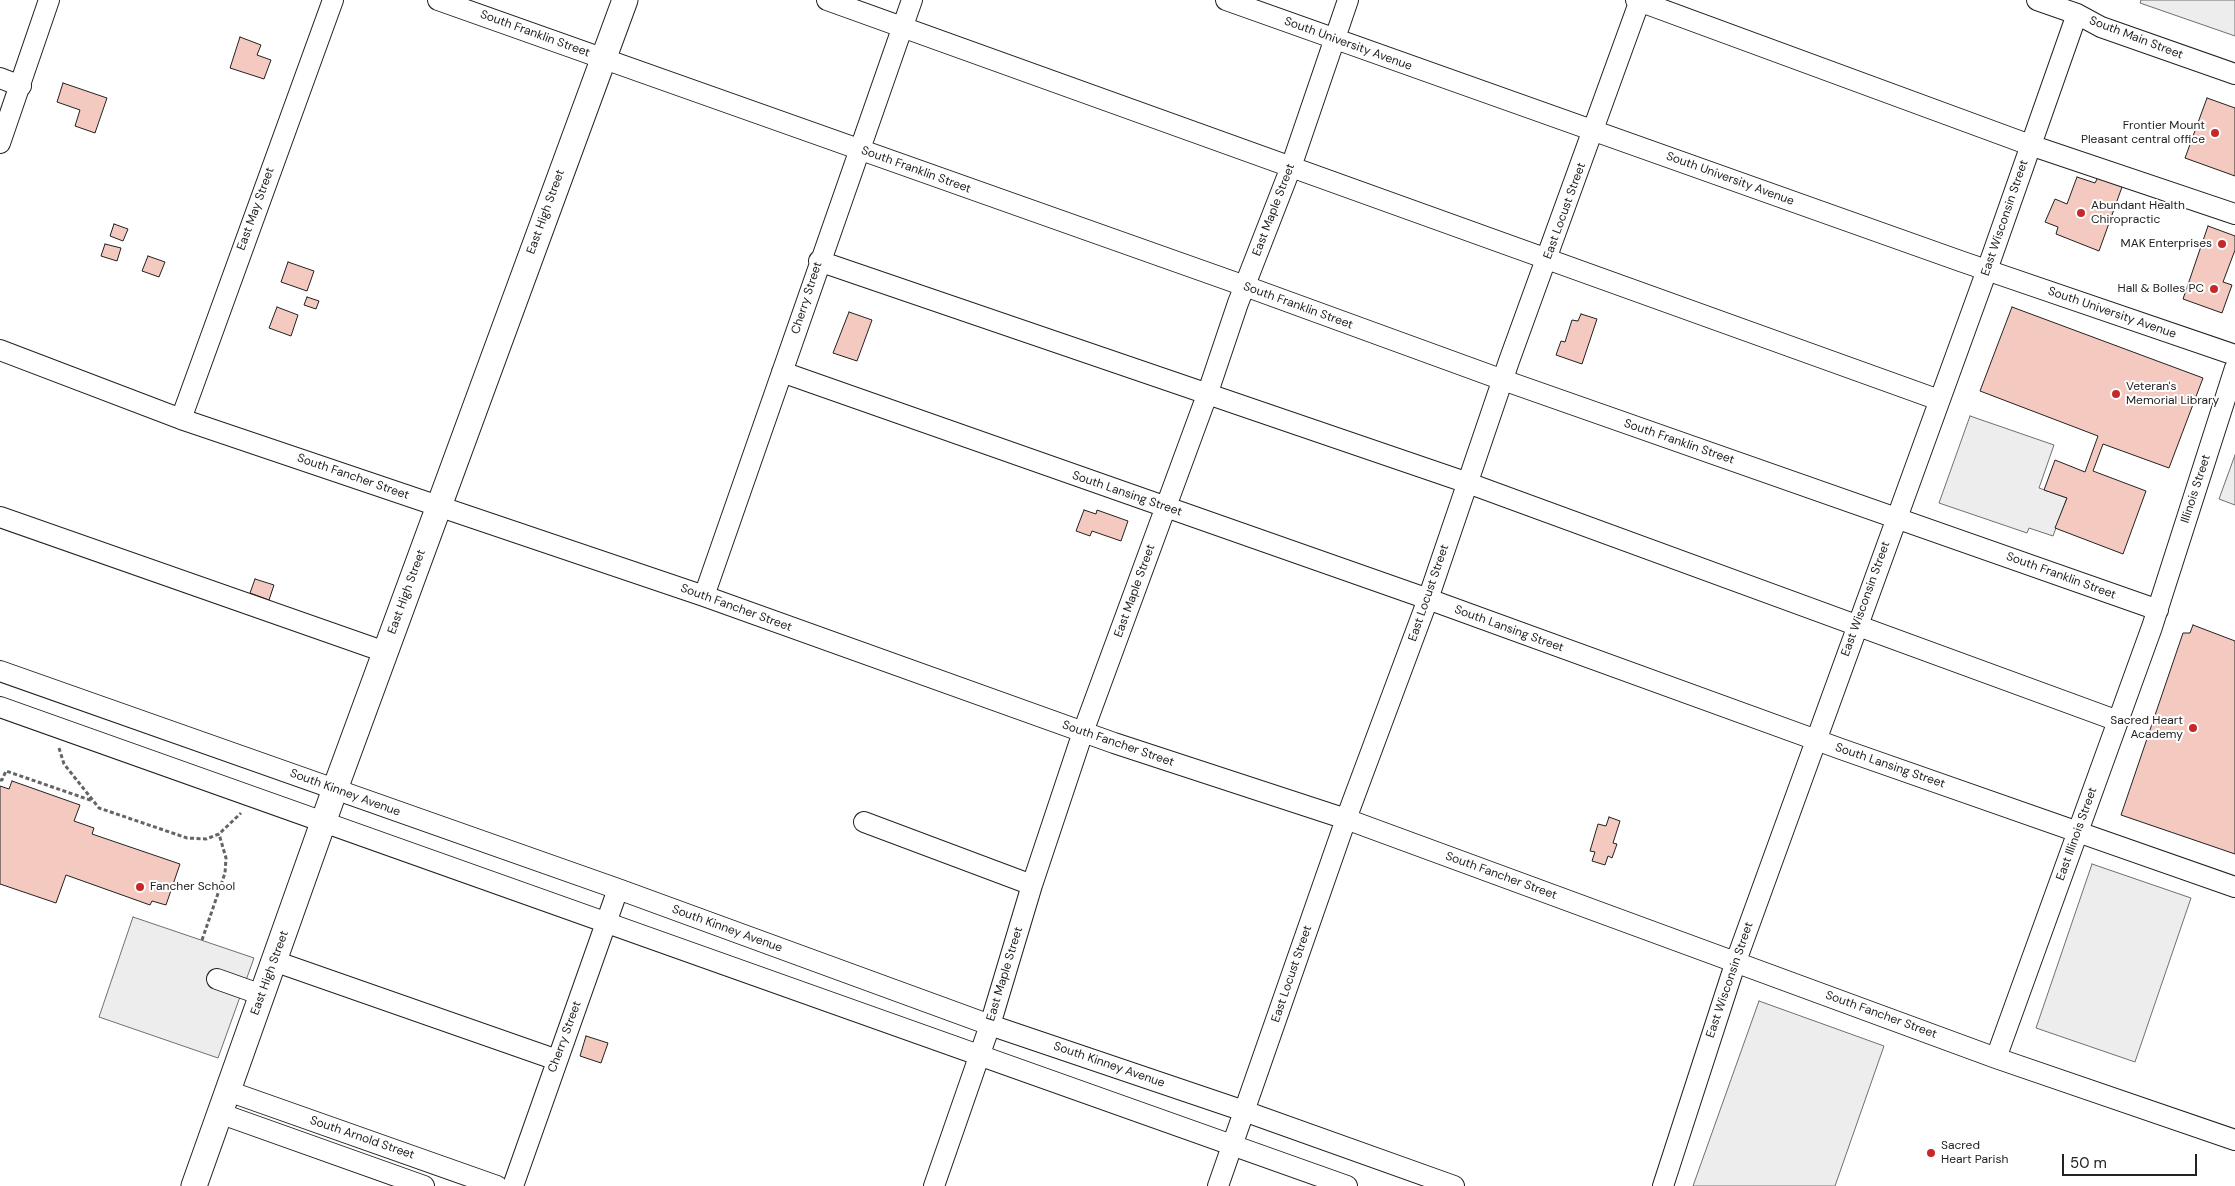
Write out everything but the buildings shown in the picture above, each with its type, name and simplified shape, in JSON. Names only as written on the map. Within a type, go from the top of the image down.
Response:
[{"type":"main road","name":"East High Street","points":[[194,1186],[385,652],[625,0]]},
{"type":"street","points":[[0,144],[49,0]]},
{"type":"street","name":"East May Street","points":[[181,419],[333,0]]},
{"type":"street","name":"South Franklin Street","points":[[438,0],[1245,286],[1502,380],[2158,610]]},
{"type":"street","points":[[827,0],[1939,400]]},
{"type":"street","name":"Cherry Street","points":[[704,596],[912,0]]},
{"type":"street","name":"South University Avenue","points":[[1226,0],[1593,132],[2235,355]]},
{"type":"street","name":"East Maple Street","points":[[934,1186],[990,1025],[1032,885],[1083,732],[1245,286],[1291,167],[1336,40],[1348,0]]},
{"type":"street","points":[[1639,0],[2030,145],[2235,214]]},
{"type":"street","name":"East Locust Street","points":[[1218,1186],[1346,820],[1428,599],[1502,380],[1548,260],[1639,0]]},
{"type":"street","name":"South Main Street","points":[[2037,0],[2077,14],[2101,27],[2235,74]]},
{"type":"street","name":"East Wisconsin Street","points":[[1662,1186],[1736,961],[1856,626],[1987,270],[2077,14]]},
{"type":"street","points":[[0,78],[21,86]]},
{"type":"street","points":[[820,261],[1468,483],[2118,720]]},
{"type":"street","name":"South Fancher Street","points":[[0,350],[181,419],[704,596],[1083,732],[1346,820],[1736,961],[1996,1058],[2235,1140]]},
{"type":"street","name":"Illinois Street","points":[[2158,610],[2235,368]]},
{"type":"street","name":"South Lansing Street","points":[[782,372],[1428,599],[1815,740],[2235,887]]},
{"type":"street","points":[[0,517],[385,652]]},
{"type":"street","name":"East Illinois Street","points":[[1996,1058],[2158,610]]},
{"type":"street","name":"South Kinney Avenue","points":[[0,671],[618,888],[990,1025],[1244,1111],[1454,1186]]},
{"type":"street","points":[[0,707],[1347,1186]]},
{"type":"street","points":[[864,822],[1032,885]]},
{"type":"street","name":"Cherry Street","points":[[513,1186],[618,888]]},
{"type":"street","points":[[274,961],[557,1060]]},
{"type":"street","points":[[217,979],[262,995]]},
{"type":"street","name":"South Arnold Street","points":[[223,1102],[424,1186]]},
{"type":"street","name":"South Arnold Street","points":[[223,1102],[497,1186]]},
{"type":"path","points":[[59,748],[64,764],[99,808],[187,838],[206,839],[219,834],[229,827],[241,813]]},
{"type":"path","points":[[0,780],[2,780],[6,771],[94,801]]},
{"type":"path","points":[[202,940],[225,873],[226,858],[219,834]]},
{"type":"shaded area","points":[[2141,0],[2235,0],[2235,36],[2140,3]]},
{"type":"shaded area","points":[[1970,416],[2054,445],[2039,488],[2067,498],[2053,536],[2029,528],[2027,533],[1939,503]]},
{"type":"shaded area","points":[[2235,455],[2235,505],[2219,499]]},
{"type":"shaded area","points":[[2092,864],[2191,898],[2135,1062],[2036,1028]]},
{"type":"shaded area","points":[[133,917],[254,958],[218,1058],[99,1017]]},
{"type":"shaded area","points":[[1759,1001],[1884,1046],[1835,1186],[1693,1186]]},
{"type":"place","name":"Frontier Mount Pleasant central office","points":[[2215,133]]},
{"type":"place","name":"Abundant Health Chiropractic","points":[[2081,213]]},
{"type":"place","name":"MAK Enterprises","points":[[2222,244]]},
{"type":"place","name":"Hall & Bolles PC","points":[[2214,289]]},
{"type":"place","name":"Veteran's Memorial Library","points":[[2116,394]]},
{"type":"place","name":"Sacred Heart Academy","points":[[2193,728]]},
{"type":"place","name":"Fancher School","points":[[140,887]]},
{"type":"place","name":"Sacred Heart Parish","points":[[1931,1153]]}]
